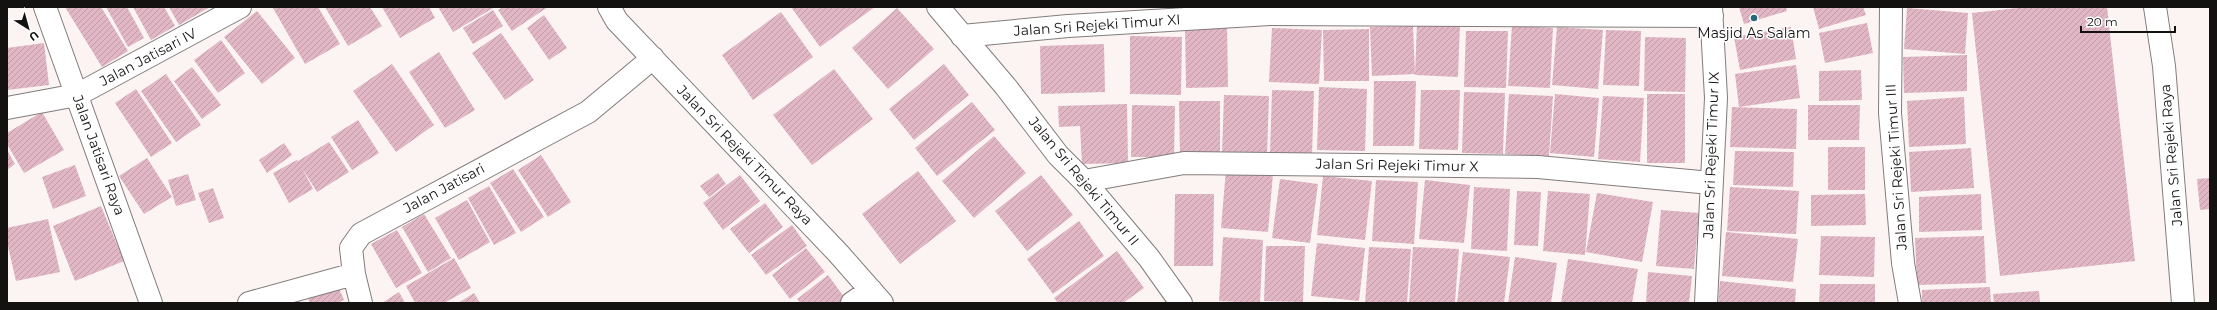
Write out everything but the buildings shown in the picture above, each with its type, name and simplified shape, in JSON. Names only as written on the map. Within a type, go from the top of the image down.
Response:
[{"type":"street","name":"Jalan Jatisari Raya","points":[[45,7],[151,303]]},
{"type":"street","name":"Jalan Jatisari IV","points":[[7,108],[77,95],[240,7]]},
{"type":"street","name":"Jalan Sri Rejeki Timur Raya","points":[[609,7],[617,21],[838,253],[876,296]]},
{"type":"street","name":"Jalan Sri Rejeki Timur II","points":[[938,7],[1006,87],[1058,155],[1084,181],[1149,258],[1181,303]]},
{"type":"street","name":"Jalan Sri Rejeki Timur III","points":[[1892,7],[1890,113],[1903,263],[1910,303]]},
{"type":"street","name":"Jalan Sri Rejeki Raya","points":[[2155,7],[2164,66],[2183,303]]},
{"type":"street","name":"Jalan Sri Rejeki Timur XI","points":[[962,36],[1068,26],[1270,14],[1711,12]]},
{"type":"street","name":"Jalan Sri Rejeki Timur IX","points":[[1706,303],[1716,98],[1711,12]]},
{"type":"street","name":"Jalan Jatisari","points":[[361,303],[354,274],[351,248],[361,234],[588,112],[653,58]]},
{"type":"street","name":"Jalan Sri Rejeki Timur X","points":[[1084,181],[1184,163],[1538,167],[1711,183]]},
{"type":"street","points":[[249,303],[354,274]]},
{"type":"street","points":[[852,303],[876,296]]},
{"type":"place","name":"Masjid As Salam","points":[[1754,18]]}]
